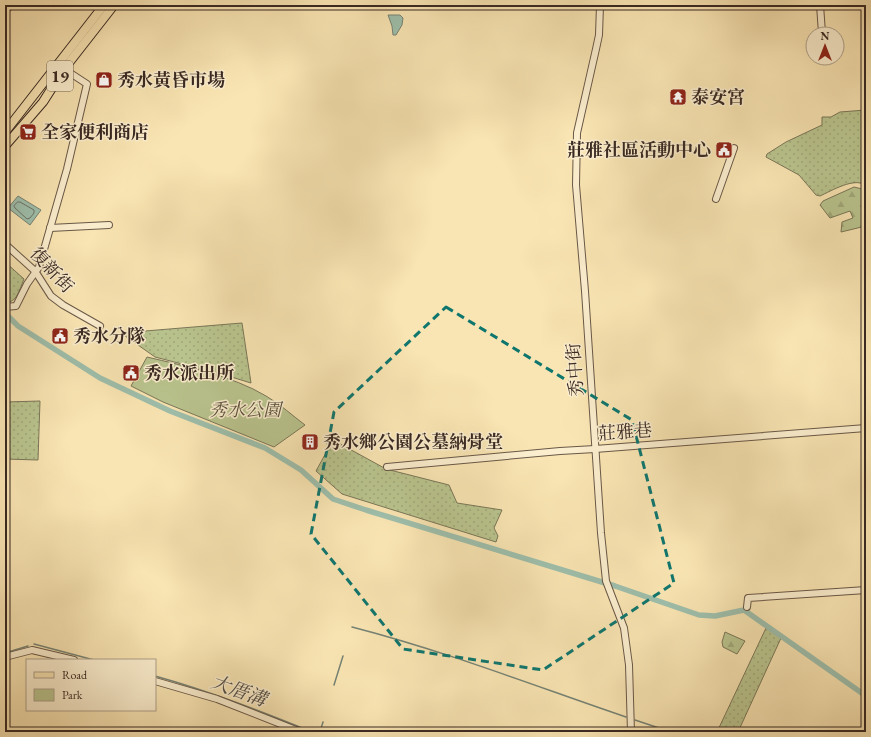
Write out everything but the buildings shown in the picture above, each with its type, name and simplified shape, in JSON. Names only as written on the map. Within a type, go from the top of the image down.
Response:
[{"type":"main road","name":"19","points":[[5,146],[43,102],[104,5]]},
{"type":"main road","name":"19","points":[[5,132],[57,65],[89,29],[114,5]]},
{"type":"street","points":[[5,10],[12,5]]},
{"type":"street","name":"秀中街","points":[[600,5],[599,35],[577,133],[576,185],[606,581],[624,628],[629,664],[631,732]]},
{"type":"street","points":[[820,5],[822,26]]},
{"type":"street","points":[[5,311],[16,306],[35,271],[39,267],[67,169],[87,84],[57,65]]},
{"type":"street","points":[[716,199],[734,148]]},
{"type":"street","points":[[50,228],[109,225]]},
{"type":"street","name":"復新街","points":[[5,244],[35,271],[51,296],[63,305],[100,326]]},
{"type":"street","points":[[5,307],[16,306]]},
{"type":"street","name":"莊雅巷","points":[[387,467],[552,451],[866,428]]},
{"type":"street","points":[[747,607],[748,598],[866,590]]},
{"type":"street","points":[[5,657],[32,650],[70,659]]},
{"type":"street","points":[[156,681],[217,698],[301,732]]},
{"type":"highlighted area","points":[[446,307],[632,420],[674,583],[543,670],[403,649],[311,534],[334,412]]},
{"type":"green space","points":[[866,110],[866,186],[862,183],[850,183],[820,196],[816,195],[799,175],[766,157],[767,154],[786,142],[822,125],[822,117],[831,117],[840,112]]},
{"type":"green space","points":[[854,187],[862,189],[866,192],[866,226],[841,232],[842,222],[853,218],[850,211],[830,218],[820,205],[823,201]]},
{"type":"green space","points":[[5,262],[24,279],[15,298],[5,303]]},
{"type":"green space","points":[[242,323],[251,383],[155,357],[121,333]]},
{"type":"green space","name":"秀水公園","points":[[147,357],[208,372],[253,389],[271,399],[305,425],[274,447],[163,402],[131,386]]},
{"type":"green space","points":[[40,401],[38,460],[5,459],[5,402]]},
{"type":"green space","points":[[333,440],[386,469],[449,485],[457,503],[502,510],[494,528],[498,536],[496,542],[342,494],[316,471]]},
{"type":"green space","points":[[766,628],[781,638],[738,732],[717,732]]},
{"type":"green space","points":[[725,632],[745,641],[737,654],[723,647],[722,642]]},
{"type":"water","points":[[388,15],[400,15],[403,18],[402,25],[396,35],[393,35],[392,26]]},
{"type":"water","points":[[18,196],[41,210],[30,225],[8,208]]},
{"type":"waterway","points":[[5,313],[18,326],[100,378],[170,411],[265,448],[301,470],[333,499],[615,586],[699,615],[715,616],[744,610],[866,696]]},
{"type":"waterway","points":[[352,627],[387,636],[490,669],[626,717]]},
{"type":"waterway","name":"大厝溝","points":[[34,644],[90,659]]},
{"type":"waterway","name":"大厝溝","points":[[5,653],[28,646]]},
{"type":"waterway","points":[[334,685],[343,656]]},
{"type":"waterway","name":"大厝溝","points":[[156,676],[215,695],[312,732]]},
{"type":"waterway","points":[[635,720],[671,732]]},
{"type":"waterway","points":[[320,732],[323,722]]},
{"type":"place","name":"秀水黃昏市場","points":[[104,80]]},
{"type":"place","name":"泰安宮","points":[[678,97]]},
{"type":"place","name":"全家便利商店","points":[[28,132]]},
{"type":"place","name":"莊雅社區活動中心","points":[[724,150]]},
{"type":"place","name":"秀水分隊","points":[[60,336]]},
{"type":"place","name":"秀水派出所","points":[[131,373]]},
{"type":"place","name":"秀水鄉公園公墓納骨堂","points":[[310,442]]}]
